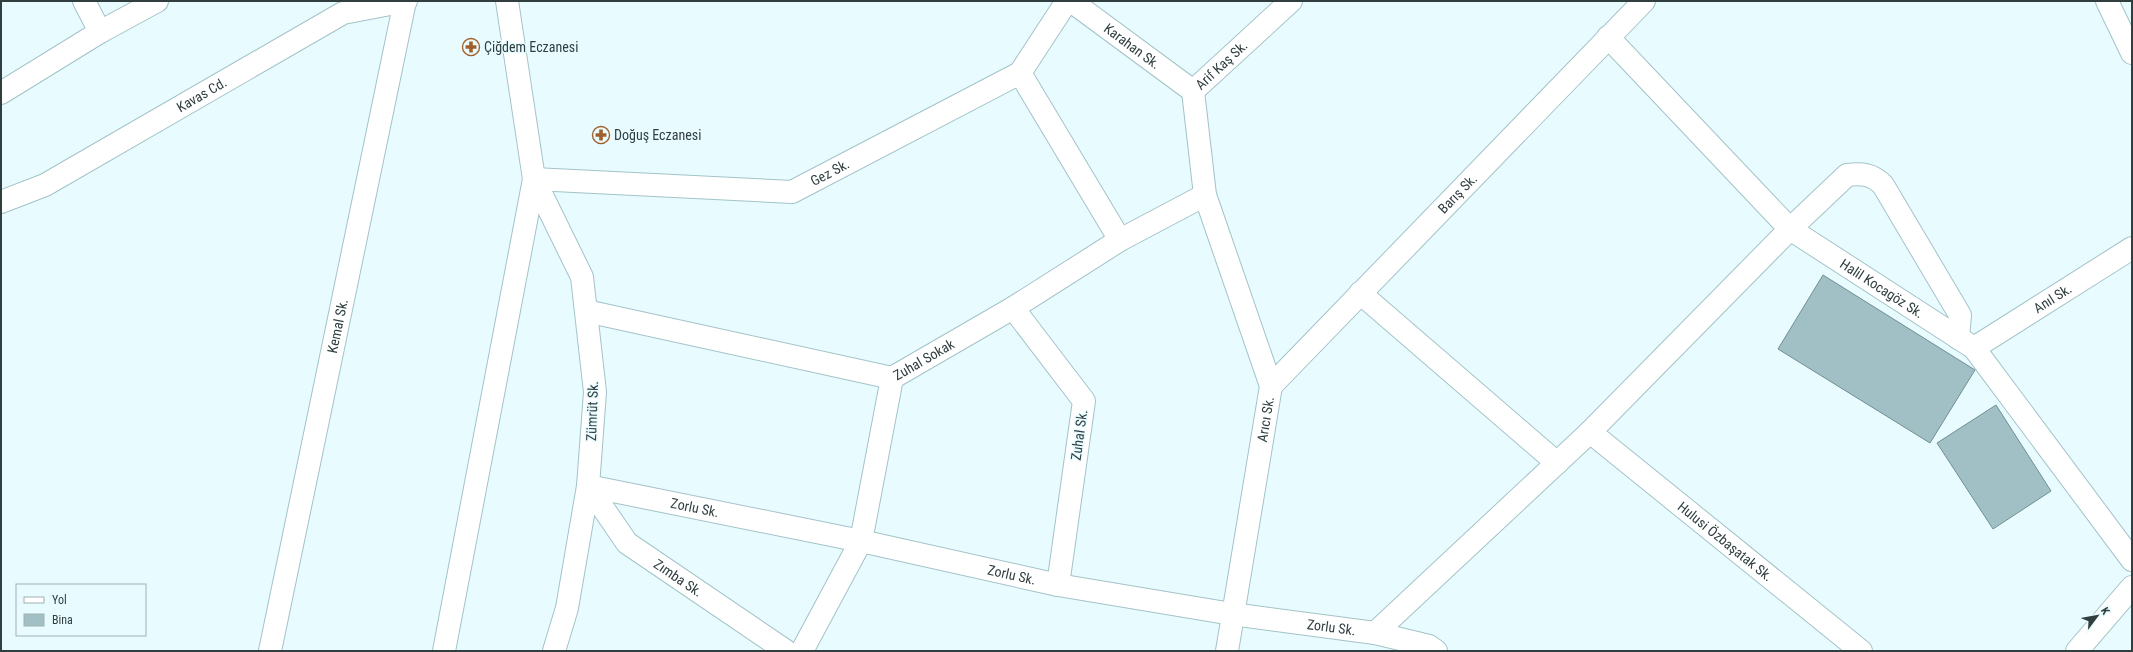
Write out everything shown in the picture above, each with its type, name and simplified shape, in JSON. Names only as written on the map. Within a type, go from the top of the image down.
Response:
[{"type":"street","points":[[84,1],[100,32]]},
{"type":"street","points":[[1,93],[100,32],[157,1]]},
{"type":"street","name":"Kavas Cd.","points":[[1,202],[45,184],[343,13],[406,1]]},
{"type":"street","name":"Kemal Sk.","points":[[270,651],[406,1]]},
{"type":"street","points":[[444,651],[534,179],[507,1]]},
{"type":"street","name":"Gez Sk.","points":[[534,179],[792,192],[1020,74],[1067,1]]},
{"type":"street","name":"Karahan Sk.","points":[[1071,1],[1193,90]]},
{"type":"street","name":"Arif Kaş Sk.","points":[[1205,195],[1193,90],[1291,1]]},
{"type":"street","name":"Barış Sk.","points":[[1271,386],[1644,1]]},
{"type":"street","points":[[2107,1],[2132,53]]},
{"type":"street","name":"Halil Kocagöz Sk.","points":[[1608,38],[1790,229],[1966,343],[2132,560]]},
{"type":"street","points":[[1020,74],[1120,240]]},
{"type":"street","points":[[1376,633],[1590,432],[1790,229],[1847,175],[1870,175],[1883,185],[1960,315],[1966,343]]},
{"type":"street","name":"Zümrüt Sk.","points":[[534,179],[582,276],[595,392],[588,486],[566,608],[554,651]]},
{"type":"street","name":"Zuhal Sokak","points":[[586,311],[892,378],[1013,308],[1120,240],[1205,195]]},
{"type":"street","name":"Arıcı Sk.","points":[[1205,195],[1271,386],[1227,651]]},
{"type":"street","name":"Anıl Sk.","points":[[1966,343],[2132,248]]},
{"type":"street","points":[[1360,293],[1557,463]]},
{"type":"street","name":"Zuhal Sk.","points":[[1013,308],[1084,401],[1058,585]]},
{"type":"street","points":[[802,651],[861,541],[892,378]]},
{"type":"street","name":"Hulusi Özbaşatak Sk.","points":[[1590,432],[1861,651]]},
{"type":"street","name":"Zorlu Sk.","points":[[588,486],[861,541],[1058,585],[1232,614],[1376,633],[1429,646],[1436,651]]},
{"type":"street","name":"Zımba Sk.","points":[[588,486],[628,542],[786,651]]},
{"type":"street","points":[[2077,651],[2132,587]]},
{"type":"building","points":[[1823,275],[1975,370],[1930,443],[1778,349]]},
{"type":"building","points":[[1996,405],[2051,491],[1993,529],[1937,443]]},
{"type":"place","name":"Çiğdem Eczanesi","points":[[471,47]]},
{"type":"place","name":"Doğuş Eczanesi","points":[[601,135]]}]
